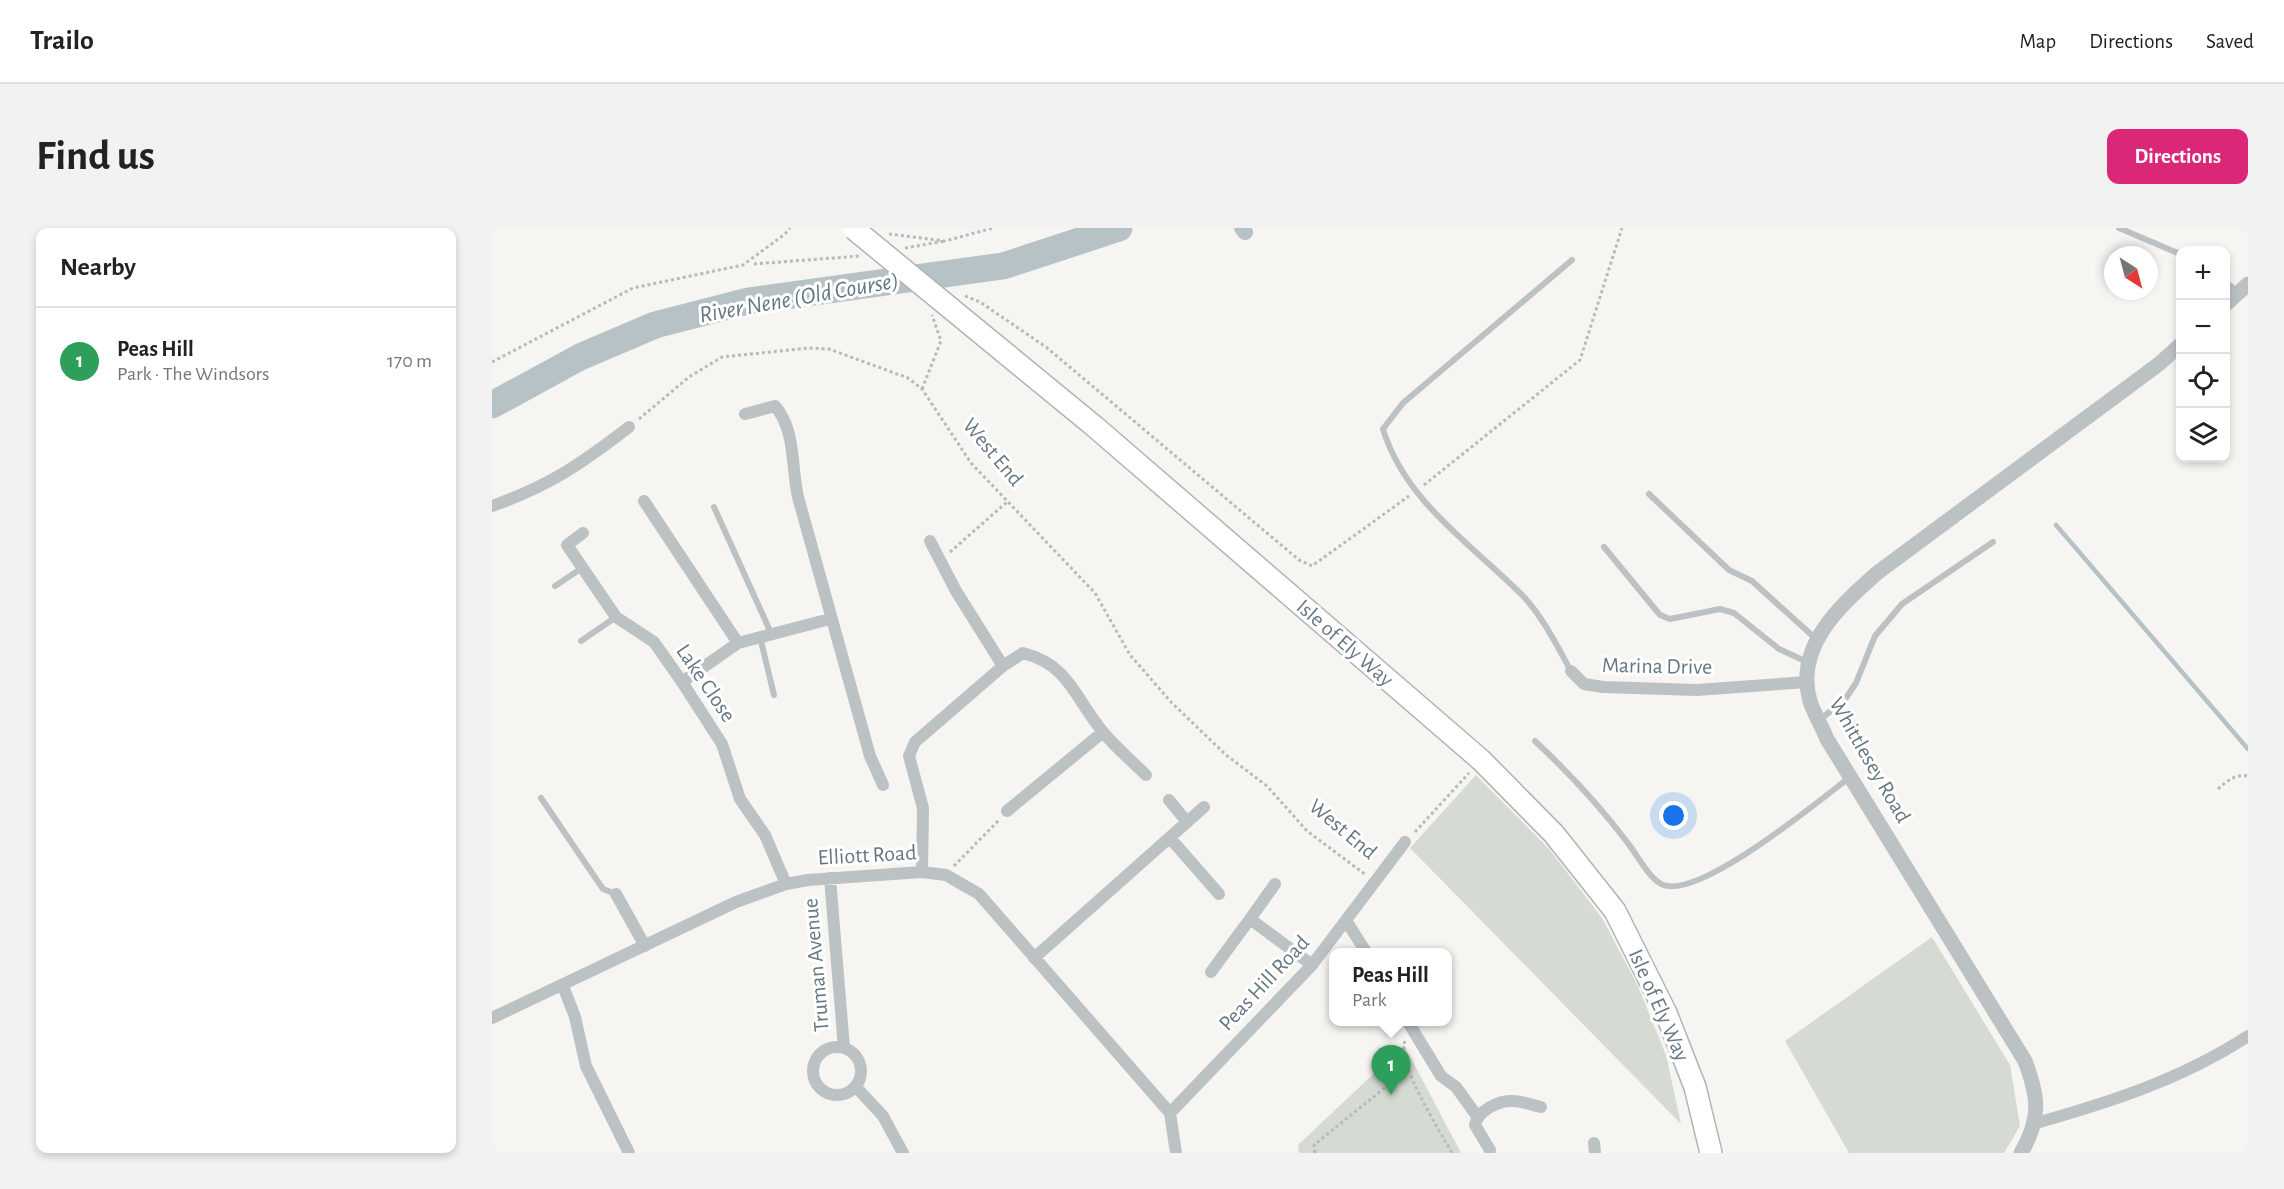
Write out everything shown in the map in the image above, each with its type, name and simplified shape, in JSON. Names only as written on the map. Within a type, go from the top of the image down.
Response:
[{"type":"highway","name":"Isle of Ely Way","points":[[854,228],[1094,426],[1480,760],[1554,834],[1615,911],[1666,1012],[1695,1087],[1711,1153]]},
{"type":"street","points":[[2230,300],[2243,288]]},
{"type":"street","name":"Whittlesey Road","points":[[2021,1153],[2036,1123],[2037,1104],[2034,1084],[2025,1061],[1819,721],[1810,701],[1807,682],[1810,664],[1817,640],[1838,608],[1877,573],[2176,349]]},
{"type":"street","points":[[745,414],[775,406],[784,416],[789,429],[792,471],[798,497],[870,756],[883,785]]},
{"type":"street","points":[[492,506],[538,489],[556,479],[628,427]]},
{"type":"street","points":[[644,501],[738,643]]},
{"type":"street","name":"Lake Close","points":[[584,533],[567,545],[616,617],[654,642],[682,682],[722,744],[740,799],[765,835],[786,884]]},
{"type":"street","points":[[930,541],[956,591],[1003,666]]},
{"type":"street","points":[[682,682],[738,643],[831,620]]},
{"type":"street","points":[[922,872],[923,808],[909,756],[915,742],[1003,666],[1023,653],[1041,658],[1056,667],[1076,691],[1103,732],[1146,775]]},
{"type":"street","name":"Marina Drive","points":[[1571,671],[1584,684],[1603,687],[1697,690],[1807,682]]},
{"type":"street","points":[[1007,811],[1103,732]]},
{"type":"street","points":[[1168,800],[1187,822]]},
{"type":"street","points":[[1034,958],[1204,807]]},
{"type":"street","points":[[1170,838],[1219,894]]},
{"type":"street","name":"Peas Hill Road","points":[[1170,1113],[1312,965],[1347,922],[1405,842]]},
{"type":"street","name":"Elliott Road","points":[[492,1018],[736,902],[786,884],[830,878],[922,872],[946,875],[979,894],[1170,1113]]},
{"type":"street","name":"Truman Avenue","points":[[830,878],[844,1048]]},
{"type":"street","points":[[1211,972],[1275,884]]},
{"type":"street","points":[[616,894],[645,946]]},
{"type":"street","points":[[1251,919],[1312,965]]},
{"type":"street","points":[[1347,922],[1363,948]]},
{"type":"street","points":[[563,986],[575,1017],[586,1066],[629,1153]]},
{"type":"street","points":[[1410,1026],[1441,1077],[1456,1086],[1477,1116]]},
{"type":"street","points":[[2036,1123],[2162,1083],[2197,1066],[2248,1036]]},
{"type":"street","name":"Truman Avenue","points":[[833,1047],[844,1048],[852,1052],[861,1069],[856,1087],[847,1094],[827,1094],[818,1088],[813,1078],[812,1068],[816,1058],[823,1051],[833,1047]]},
{"type":"street","points":[[856,1087],[883,1116],[903,1153]]},
{"type":"street","points":[[1491,1150],[1475,1125],[1477,1116],[1485,1110],[1511,1100],[1541,1107]]},
{"type":"street","points":[[1170,1113],[1176,1153]]},
{"type":"lane","points":[[2119,228],[2176,252]]},
{"type":"lane","name":"Marina Drive","points":[[1571,671],[1541,618],[1524,598],[1416,492],[1389,450],[1383,429],[1402,403],[1572,260]]},
{"type":"lane","points":[[1649,494],[1729,570],[1752,581],[1817,640]]},
{"type":"lane","points":[[714,507],[765,635],[774,694]]},
{"type":"lane","points":[[1819,721],[1844,701],[1856,683],[1875,636],[1902,604],[1993,542]]},
{"type":"lane","points":[[1604,547],[1660,615],[1670,619],[1720,609],[1734,613],[1779,649],[1810,664]]},
{"type":"lane","points":[[555,586],[582,567]]},
{"type":"lane","points":[[581,640],[616,617]]},
{"type":"lane","points":[[1535,741],[1627,841],[1660,883],[1671,888],[1704,878],[1748,854],[1851,776]]},
{"type":"lane","points":[[541,798],[603,889],[616,894]]},
{"type":"path","points":[[492,362],[633,288],[743,265],[789,228]]},
{"type":"path","points":[[900,249],[945,241],[993,228]]},
{"type":"path","points":[[980,302],[1046,347],[1299,560],[1312,566],[1416,492],[1580,360],[1622,228]]},
{"type":"path","points":[[888,234],[945,241]]},
{"type":"path","points":[[754,264],[866,255]]},
{"type":"path","points":[[922,389],[940,341],[931,316]]},
{"type":"path","name":"West End","points":[[628,427],[689,376],[722,357],[809,348],[829,349],[908,378],[922,389],[965,455],[1095,593],[1130,655],[1172,703],[1226,755],[1267,786],[1306,831],[1374,882]]},
{"type":"path","points":[[941,560],[1007,502]]},
{"type":"path","points":[[1405,842],[1480,760]]},
{"type":"path","points":[[2218,789],[2228,780],[2242,775],[2248,776]]},
{"type":"path","points":[[946,875],[1007,811]]},
{"type":"path","points":[[1315,1153],[1314,1145],[1408,1069],[1452,1153]]},
{"type":"shaded area","points":[[1476,775],[1550,850],[1602,918],[1637,984],[1666,1055],[1681,1124],[1410,848]]},
{"type":"shaded area","points":[[1932,937],[2010,1065],[2020,1126],[2004,1153],[1849,1153],[1785,1041]]},
{"type":"shaded area","points":[[1404,1045],[1461,1153],[1299,1153],[1298,1145]]},
{"type":"waterway","name":"River Nene (Old Course)","points":[[492,405],[580,357],[655,325],[748,301],[1003,266],[1119,228]]},
{"type":"waterway","points":[[1242,228],[1245,232]]},
{"type":"waterway","points":[[2056,525],[2248,749]]},
{"type":"place","name":"Peas Hill","points":[[1391,1095]]}]
